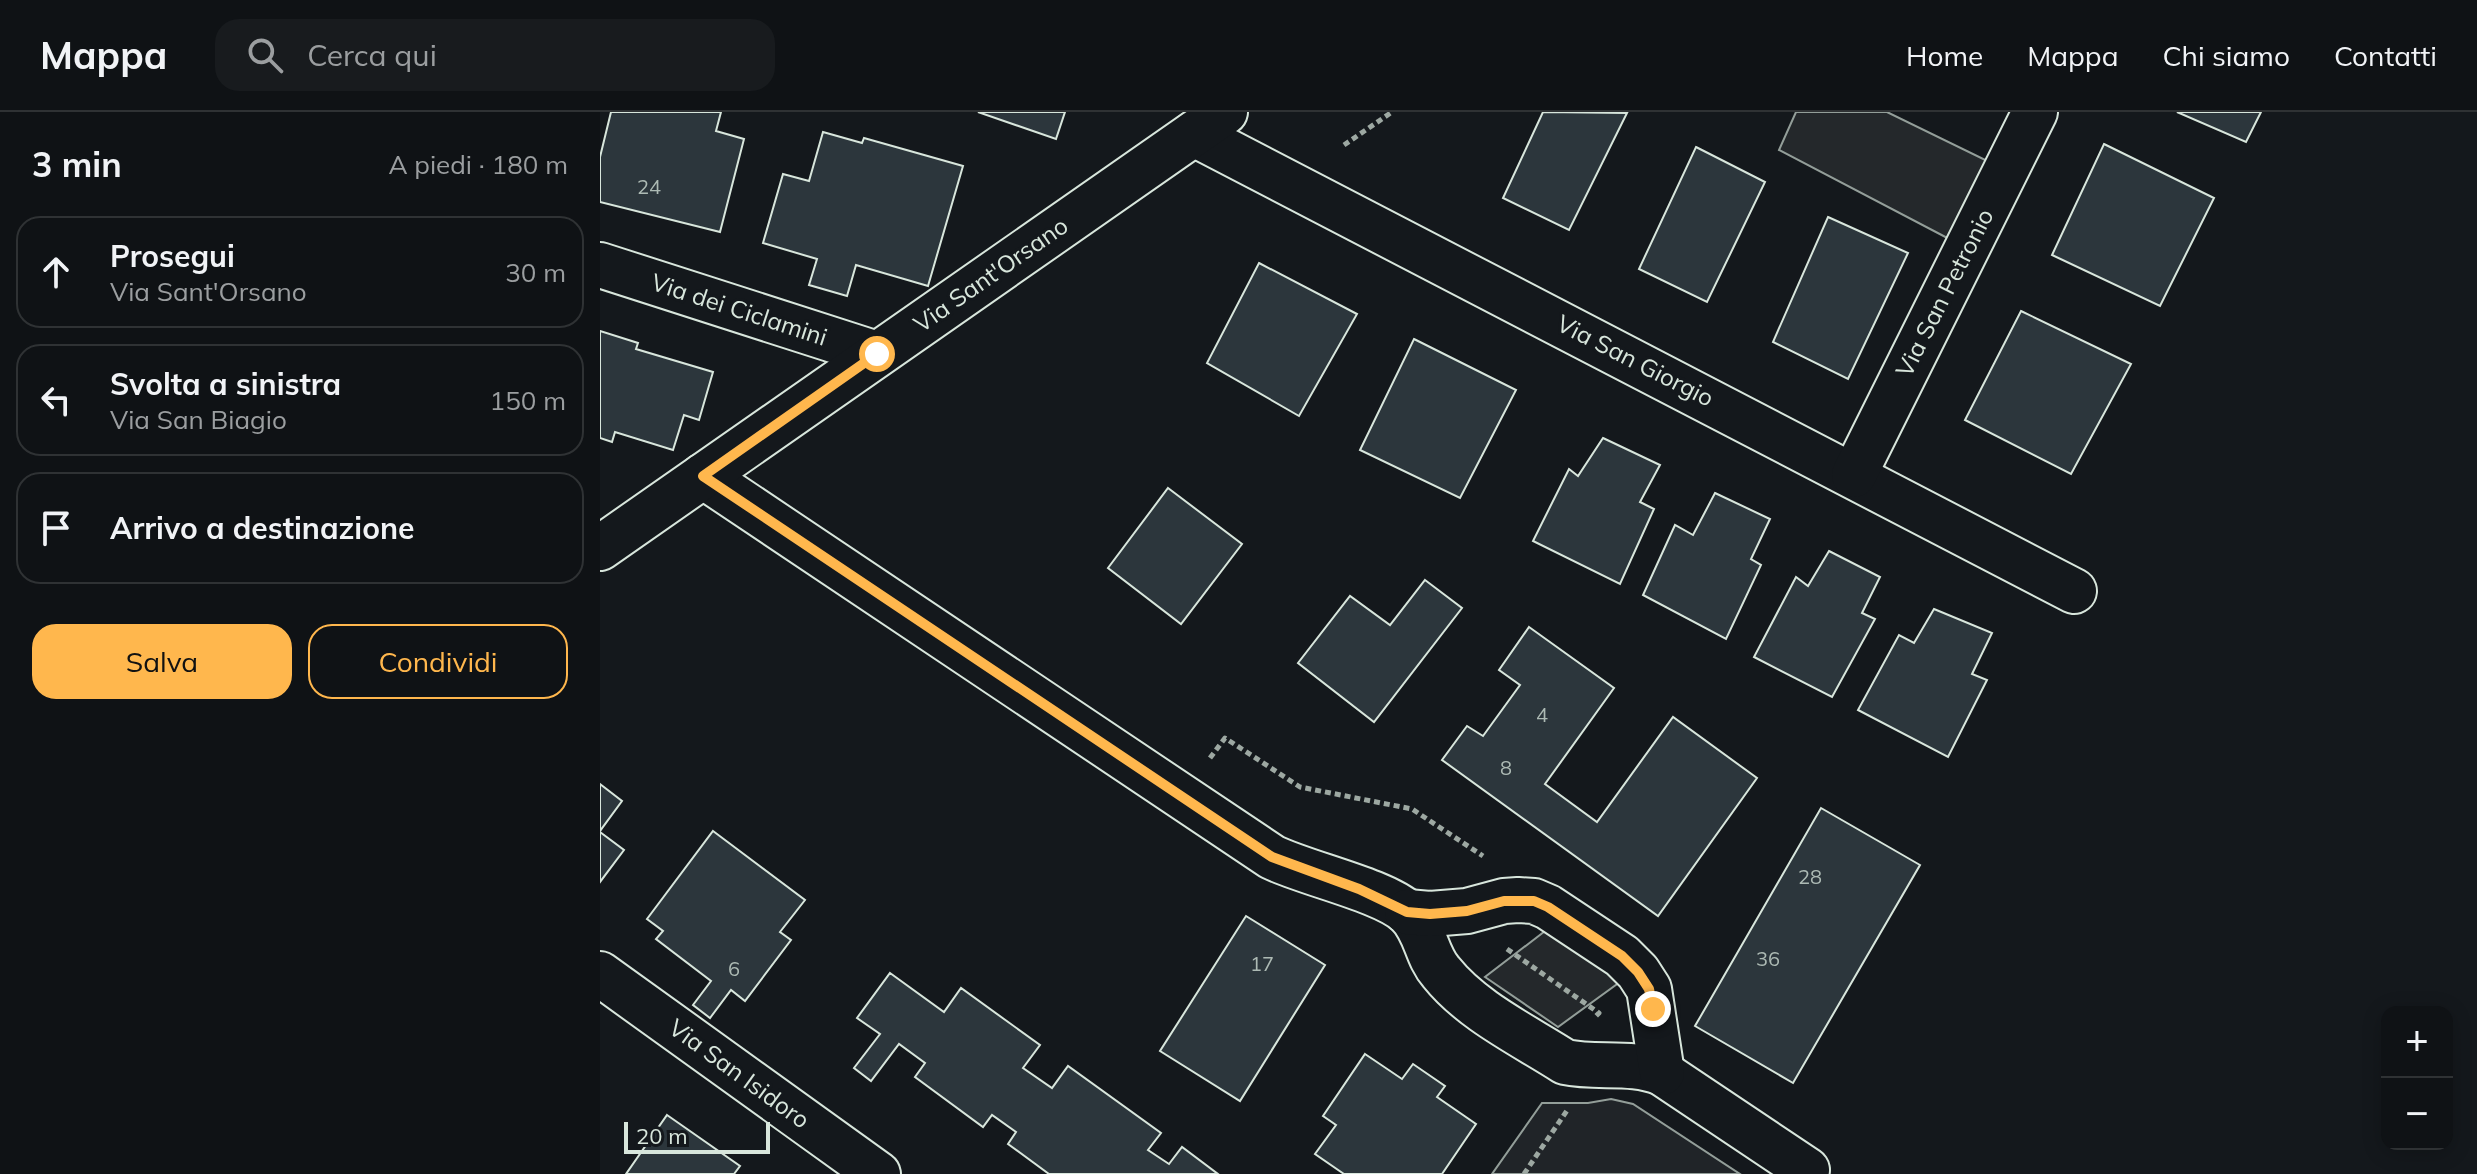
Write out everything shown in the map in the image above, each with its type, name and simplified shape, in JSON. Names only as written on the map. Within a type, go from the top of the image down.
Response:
[{"type":"street","name":"Via San Petronio","points":[[1854,475],[2035,112]]},
{"type":"street","name":"Via San Giorgio","points":[[1210,123],[1854,475],[2074,591]]},
{"type":"street","name":"Via Sant'Orsano","points":[[600,548],[1210,123]]},
{"type":"street","name":"Via dei Ciclamini","points":[[600,265],[877,354]]},
{"type":"street","points":[[703,476],[1272,857],[1359,889],[1407,912],[1467,911],[1518,900],[1534,901],[1548,907],[1622,956],[1638,972],[1649,989],[1662,1073]]},
{"type":"street","points":[[1407,912],[1420,928],[1437,968],[1453,988],[1565,1062],[1587,1067],[1644,1065],[1662,1073],[1807,1170]]},
{"type":"street","name":"Via San Isidoro","points":[[600,974],[878,1174]]},
{"type":"path","points":[[1344,145],[1392,112]]},
{"type":"shaded area","points":[[1796,112],[1887,112],[2012,173],[1976,253],[1779,150]]},
{"type":"shaded area","points":[[1549,928],[1624,979],[1558,1027],[1485,977]]},
{"type":"shaded area","points":[[1611,1099],[1633,1104],[1740,1174],[1492,1174],[1542,1103],[1588,1103]]},
{"type":"building","points":[[611,112],[721,112],[716,131],[744,139],[720,232],[600,202],[600,157]]},
{"type":"building","points":[[978,112],[1065,112],[1056,139]]},
{"type":"building","points":[[1543,112],[1627,113],[1569,230],[1503,198]]},
{"type":"building","points":[[2177,112],[2261,112],[2246,142]]},
{"type":"building","points":[[823,132],[862,143],[864,138],[963,166],[928,286],[856,265],[847,296],[809,285],[817,259],[763,243],[783,174],[809,181]]},
{"type":"building","points":[[2104,144],[2214,198],[2160,306],[2052,255]]},
{"type":"building","points":[[1696,147],[1765,182],[1707,302],[1639,269]]},
{"type":"building","points":[[1828,217],[1908,253],[1848,379],[1773,342]]},
{"type":"building","points":[[1259,263],[1357,314],[1299,416],[1207,363]]},
{"type":"building","points":[[2021,311],[2131,364],[2071,474],[1965,420]]},
{"type":"building","points":[[600,331],[638,343],[636,349],[713,372],[699,420],[684,415],[673,450],[615,432],[612,442],[600,438]]},
{"type":"building","points":[[1414,339],[1516,390],[1460,498],[1360,450]]},
{"type":"building","points":[[1603,438],[1660,465],[1640,502],[1654,509],[1620,584],[1533,541],[1569,469],[1578,476]]},
{"type":"building","points":[[1168,488],[1242,544],[1181,624],[1108,568]]},
{"type":"building","points":[[1715,493],[1770,519],[1751,559],[1761,565],[1726,639],[1643,595],[1675,525],[1693,535]]},
{"type":"building","points":[[1829,551],[1880,577],[1862,613],[1875,619],[1832,697],[1754,657],[1796,577],[1808,586]]},
{"type":"building","points":[[1425,580],[1462,608],[1374,722],[1298,663],[1350,596],[1390,625]]},
{"type":"building","points":[[1934,609],[1992,633],[1972,674],[1987,680],[1948,757],[1858,710],[1899,635],[1914,643]]},
{"type":"building","points":[[1529,627],[1614,688],[1545,784],[1597,822],[1673,717],[1757,778],[1658,916],[1442,760],[1467,726],[1483,736],[1520,685],[1499,670]]},
{"type":"building","points":[[600,784],[622,801],[600,831]]},
{"type":"building","points":[[1821,808],[1920,865],[1793,1083],[1695,1026]]},
{"type":"building","points":[[713,831],[805,900],[780,932],[791,940],[745,1001],[731,990],[710,1018],[693,1005],[711,981],[656,939],[663,931],[647,919]]},
{"type":"building","points":[[600,832],[624,850],[600,882]]},
{"type":"building","points":[[1246,916],[1325,965],[1240,1101],[1160,1051]]},
{"type":"building","points":[[890,973],[944,1012],[961,988],[1040,1045],[1023,1068],[1052,1088],[1068,1066],[1161,1133],[1148,1150],[1169,1164],[1182,1147],[1218,1174],[1049,1174],[1008,1144],[1016,1132],[992,1115],[983,1127],[915,1077],[925,1063],[899,1044],[871,1081],[854,1068],[880,1034],[857,1018]]},
{"type":"building","points":[[1365,1054],[1402,1079],[1413,1064],[1445,1086],[1437,1097],[1476,1124],[1442,1174],[1344,1174],[1315,1154],[1336,1125],[1323,1116]]},
{"type":"building","points":[[667,1115],[740,1166],[734,1174],[626,1174]]},
{"type":"route","points":[[877,354],[703,476],[1272,857],[1294,868],[1359,889],[1407,912],[1467,911],[1504,901],[1534,901],[1622,956],[1649,989],[1653,1009]]}]
